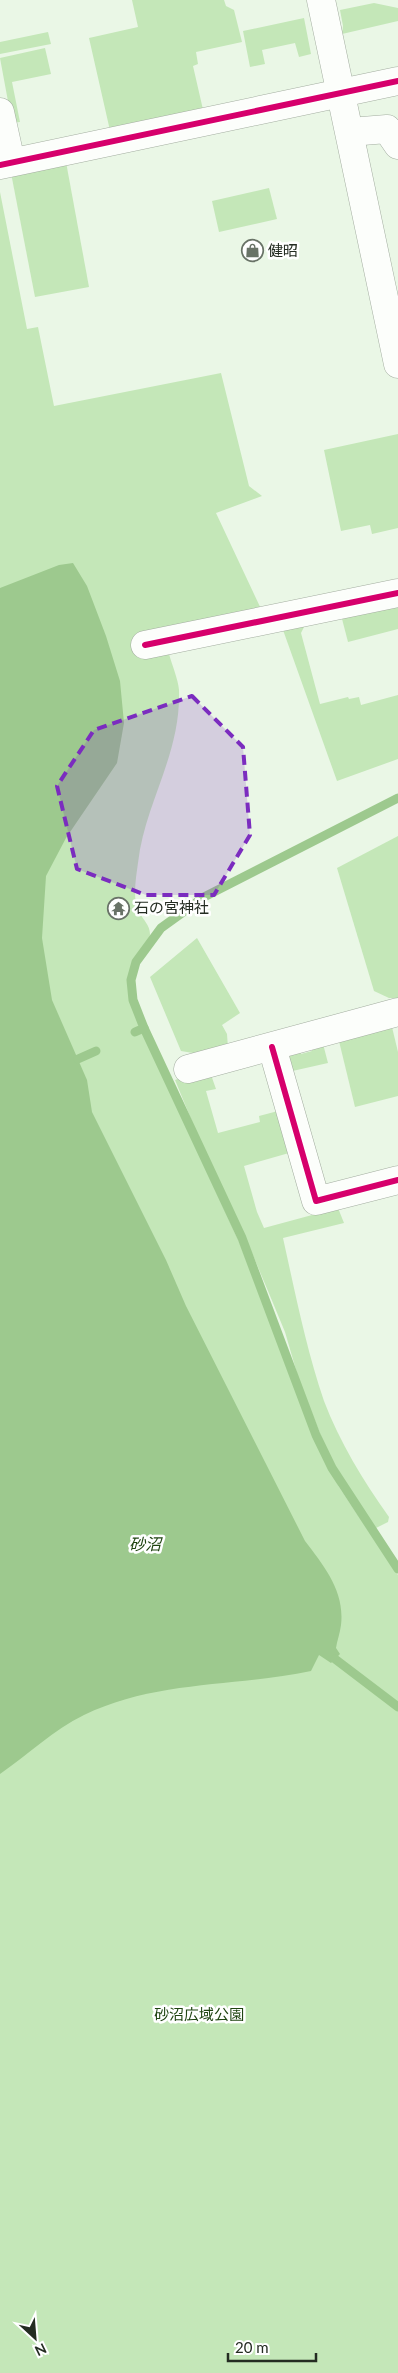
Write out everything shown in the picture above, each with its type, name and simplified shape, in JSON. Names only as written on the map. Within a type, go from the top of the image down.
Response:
[{"type":"street","points":[[321,0],[398,364]]},
{"type":"street","points":[[0,112],[6,164],[398,81]]},
{"type":"street","points":[[350,132],[387,129],[398,145]]},
{"type":"street","points":[[145,645],[398,593]]},
{"type":"street","points":[[188,1069],[398,1012]]},
{"type":"street","points":[[272,1047],[316,1201],[398,1180]]},
{"type":"highlighted area","points":[[192,696],[243,747],[250,835],[214,895],[146,895],[77,869],[57,786],[94,730]]},
{"type":"green space","points":[[132,0],[224,0],[226,6],[234,10],[242,42],[196,52],[198,64],[193,66],[204,114],[111,135],[89,38],[138,27]]},
{"type":"green space","points":[[374,3],[398,8],[398,21],[342,34],[343,26],[340,10]]},
{"type":"green space","points":[[304,18],[311,54],[299,57],[295,43],[262,50],[265,64],[250,67],[243,31]]},
{"type":"green space","points":[[48,32],[51,44],[0,54],[0,42]]},
{"type":"green space","points":[[45,48],[51,74],[12,82],[20,122],[12,123],[0,58]]},
{"type":"green space","points":[[66,162],[89,287],[35,297],[11,173]]},
{"type":"green space","points":[[269,188],[277,219],[219,232],[212,201]]},
{"type":"green space","name":"砂沼広域公園","points":[[0,192],[27,329],[38,327],[54,406],[221,373],[249,486],[262,496],[216,513],[262,611],[169,654],[179,690],[178,714],[169,757],[142,841],[136,875],[135,895],[137,907],[149,928],[150,936],[134,963],[130,976],[130,988],[133,1010],[240,1244],[304,1412],[339,1487],[398,1575],[398,2373],[0,2373]]},
{"type":"green space","points":[[398,434],[398,528],[372,534],[370,525],[341,531],[324,450]]},
{"type":"green space","points":[[398,600],[398,629],[348,642],[341,615]]},
{"type":"green space","points":[[305,625],[301,633],[320,704],[348,697],[349,699],[359,697],[361,705],[398,695],[398,759],[337,781],[283,630]]},
{"type":"green space","points":[[398,836],[398,998],[389,998],[374,991],[337,868]]},
{"type":"green space","points":[[197,938],[240,1013],[222,1025],[227,1034],[228,1048],[199,1054],[181,1051],[150,977]]},
{"type":"green space","points":[[391,1023],[398,1052],[398,1096],[355,1107],[338,1037]]},
{"type":"green space","points":[[322,1040],[328,1063],[288,1072],[285,1057],[299,1046],[301,1054],[312,1051],[310,1044]]},
{"type":"green space","points":[[210,1072],[216,1089],[206,1091],[218,1133],[260,1122],[259,1116],[278,1111],[289,1153],[244,1166],[257,1212],[264,1228],[338,1208],[344,1223],[283,1238],[306,1340],[324,1401],[353,1461],[389,1517],[388,1522],[372,1530],[328,1454],[299,1380],[285,1332],[244,1234],[210,1165],[175,1080],[195,1073]]},
{"type":"water","name":"砂沼","points":[[73,563],[87,586],[106,636],[120,681],[124,723],[117,763],[66,838],[46,876],[42,938],[52,1000],[87,1080],[92,1112],[166,1260],[186,1306],[305,1541],[332,1580],[340,1601],[341,1625],[336,1648],[340,1654],[331,1663],[319,1655],[311,1671],[167,1690],[111,1704],[73,1721],[51,1735],[0,1774],[0,588],[59,565]]},
{"type":"waterway","points":[[135,1032],[144,1028],[133,1000],[131,980],[136,962],[161,928],[204,897],[398,798]]},
{"type":"waterway","points":[[144,1028],[242,1238],[316,1435],[332,1468],[398,1569]]},
{"type":"waterway","points":[[78,1059],[96,1051]]},
{"type":"waterway","points":[[335,1659],[398,1707]]},
{"type":"cycle path","points":[[0,165],[398,81]]},
{"type":"cycle path","points":[[145,645],[398,593]]},
{"type":"cycle path","points":[[272,1047],[316,1201],[398,1180]]},
{"type":"place","name":"健昭","points":[[252,251]]},
{"type":"place","name":"石の宮神社","points":[[118,908]]}]
